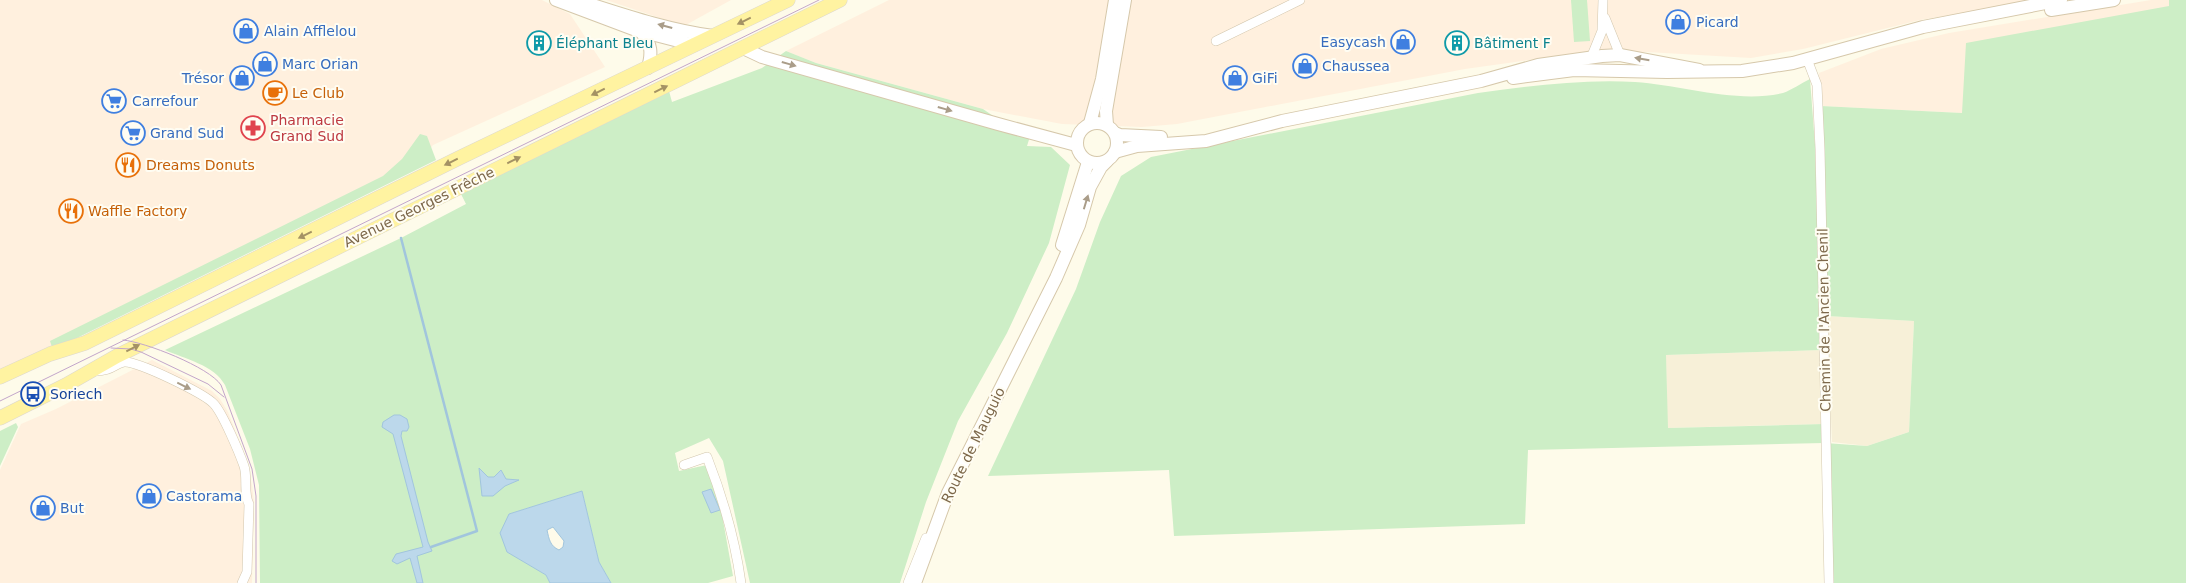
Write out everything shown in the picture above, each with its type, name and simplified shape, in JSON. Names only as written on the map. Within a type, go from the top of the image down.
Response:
[{"type":"main road","name":"Avenue Georges Frêche","points":[[0,377],[50,354],[85,343],[788,0]]},
{"type":"main road","name":"Avenue Georges Frêche","points":[[0,418],[141,344],[840,0]]},
{"type":"main road","points":[[713,36],[726,57]]},
{"type":"main road","points":[[694,45],[706,67]]},
{"type":"street","points":[[556,0],[633,29],[694,45]]},
{"type":"street","points":[[577,0],[670,28],[713,36]]},
{"type":"street","points":[[1090,123],[1102,79],[1115,0]]},
{"type":"street","points":[[1111,156],[1117,139],[1111,129],[1106,111],[1125,0]]},
{"type":"street","points":[[1216,41],[1300,0]]},
{"type":"street","points":[[1590,58],[1602,31],[1604,16],[1603,0]]},
{"type":"street","points":[[1481,81],[1586,69],[1667,72],[1700,70],[1742,71],[1778,66],[2009,6],[2062,0]]},
{"type":"street","points":[[2009,6],[2013,16],[2114,0]]},
{"type":"street","points":[[1604,16],[1620,55]]},
{"type":"street","points":[[633,29],[646,37],[652,52],[648,68]]},
{"type":"street","points":[[743,48],[762,57],[1076,145]]},
{"type":"street","points":[[1233,132],[1168,137],[1120,135],[1096,122],[1090,123],[1080,132],[1076,145],[1080,155],[1088,162],[1101,163],[1111,156],[1138,146],[1206,141],[1233,132],[1481,81],[1538,64],[1620,55],[1700,70]]},
{"type":"street","points":[[1544,73],[1558,67],[1592,65],[1620,55]]},
{"type":"street","points":[[1590,58],[1604,60],[1620,70]]},
{"type":"street","name":"Chemin de l'Ancien Chenil","points":[[1806,59],[1817,85],[1820,149],[1829,583]]},
{"type":"street","name":"Route de Mauguio","points":[[916,583],[948,493],[1039,311],[1079,225],[1090,187],[1101,167],[1111,156]]},
{"type":"street","name":"Route de Mauguio","points":[[1039,311],[1088,162]]},
{"type":"street","points":[[90,371],[107,371],[124,362],[136,364],[204,396],[219,410],[244,465],[246,474],[247,500],[249,504],[247,572],[242,583]]},
{"type":"street","points":[[684,465],[707,457],[722,495],[738,559],[741,583]]},
{"type":"street","points":[[908,583],[922,546],[948,493]]},
{"type":"shaded area","points":[[0,0],[542,0],[570,14],[605,67],[433,145],[415,170],[0,371]]},
{"type":"shaded area","points":[[606,0],[731,0],[684,26]]},
{"type":"shaded area","points":[[889,0],[2042,0],[1920,20],[1803,49],[1751,58],[1647,52],[1572,54],[1465,69],[1177,124],[1142,127],[1062,124],[983,109],[816,63],[786,51]]},
{"type":"shaded area","points":[[2151,0],[2169,0],[2169,6],[1962,113],[1821,106],[1819,73],[1881,49],[1949,33]]},
{"type":"shaded area","points":[[1827,316],[1914,321],[1909,432],[1867,446],[1832,442]]},
{"type":"shaded area","points":[[1821,350],[1824,424],[1667,428],[1666,355]]},
{"type":"shaded area","points":[[152,360],[212,391],[220,399],[228,412],[244,453],[252,485],[254,502],[252,583],[0,583],[0,470],[21,424],[56,409]]},
{"type":"green space","points":[[1571,0],[1587,0],[1590,41],[1574,42]]},
{"type":"green space","points":[[2169,0],[2186,0],[2186,583],[1830,583],[1824,443],[1528,450],[1525,524],[1174,536],[1169,470],[988,476],[1076,289],[1100,222],[1121,176],[1151,157],[1478,93],[1576,82],[1635,82],[1709,93],[1765,96],[1783,93],[1810,79],[1815,145],[1821,350],[1666,355],[1668,428],[1824,424],[1825,443],[1867,446],[1909,432],[1914,321],[1827,316],[1821,106],[1962,113],[1966,43],[2169,6]]},
{"type":"green space","points":[[786,51],[816,63],[983,109],[999,120],[1032,130],[1027,146],[1051,147],[1070,165],[1049,243],[1007,333],[958,421],[926,502],[900,583],[750,583],[723,461],[709,438],[675,453],[679,471],[707,465],[719,498],[733,576],[708,583],[611,583],[599,562],[582,491],[509,514],[530,565],[546,575],[550,583],[260,583],[259,485],[250,449],[225,385],[214,372],[165,350],[401,238],[466,204],[460,192],[669,91],[672,102],[762,68]]},
{"type":"green space","points":[[420,134],[427,136],[436,160],[75,339],[52,347],[50,341],[383,176],[402,159]]},
{"type":"green space","points":[[16,423],[18,427],[0,466],[0,431]]},
{"type":"water","points":[[394,415],[400,415],[407,419],[409,427],[407,431],[402,431],[401,436],[428,542],[432,551],[417,556],[423,583],[417,583],[410,558],[397,564],[392,561],[396,554],[423,547],[393,434],[382,427],[383,422]]},
{"type":"water","points":[[479,468],[488,477],[494,477],[501,470],[506,479],[519,480],[505,486],[493,496],[482,496]]},
{"type":"water","points":[[711,489],[720,510],[711,513],[702,492]]},
{"type":"water","points":[[582,491],[599,562],[611,583],[550,583],[546,575],[507,552],[500,533],[509,514]],"holes":[[[553,527],[564,541],[563,547],[559,550],[550,542],[547,530]]]},
{"type":"waterway","points":[[401,238],[477,531],[431,547]]},
{"type":"tram line","points":[[0,401],[819,0]]},
{"type":"tram line","points":[[123,340],[161,350],[191,363],[214,378],[221,385],[252,469],[256,496],[256,583]]},
{"type":"tram line","points":[[111,348],[131,349],[141,352],[208,384],[224,397]]},
{"type":"place","name":"Picard","points":[[1678,22]]},
{"type":"place","name":"Alain Afflelou","points":[[246,31]]},
{"type":"place","name":"Easycash","points":[[1403,42]]},
{"type":"place","name":"Éléphant Bleu","points":[[539,43]]},
{"type":"place","name":"Bâtiment F","points":[[1457,43]]},
{"type":"place","name":"Marc Orian","points":[[265,64]]},
{"type":"place","name":"Chaussea","points":[[1305,66]]},
{"type":"place","name":"Trésor","points":[[242,78]]},
{"type":"place","name":"GiFi","points":[[1235,78]]},
{"type":"place","name":"Le Club","points":[[275,93]]},
{"type":"place","name":"Carrefour","points":[[114,101]]},
{"type":"place","name":"Pharmacie Grand Sud","points":[[253,128]]},
{"type":"place","name":"Grand Sud","points":[[133,133]]},
{"type":"place","name":"Dreams Donuts","points":[[128,165]]},
{"type":"place","name":"Waffle Factory","points":[[71,211]]},
{"type":"place","name":"Soriech","points":[[33,394]]},
{"type":"place","name":"Castorama","points":[[149,496]]},
{"type":"place","name":"But","points":[[43,508]]}]
